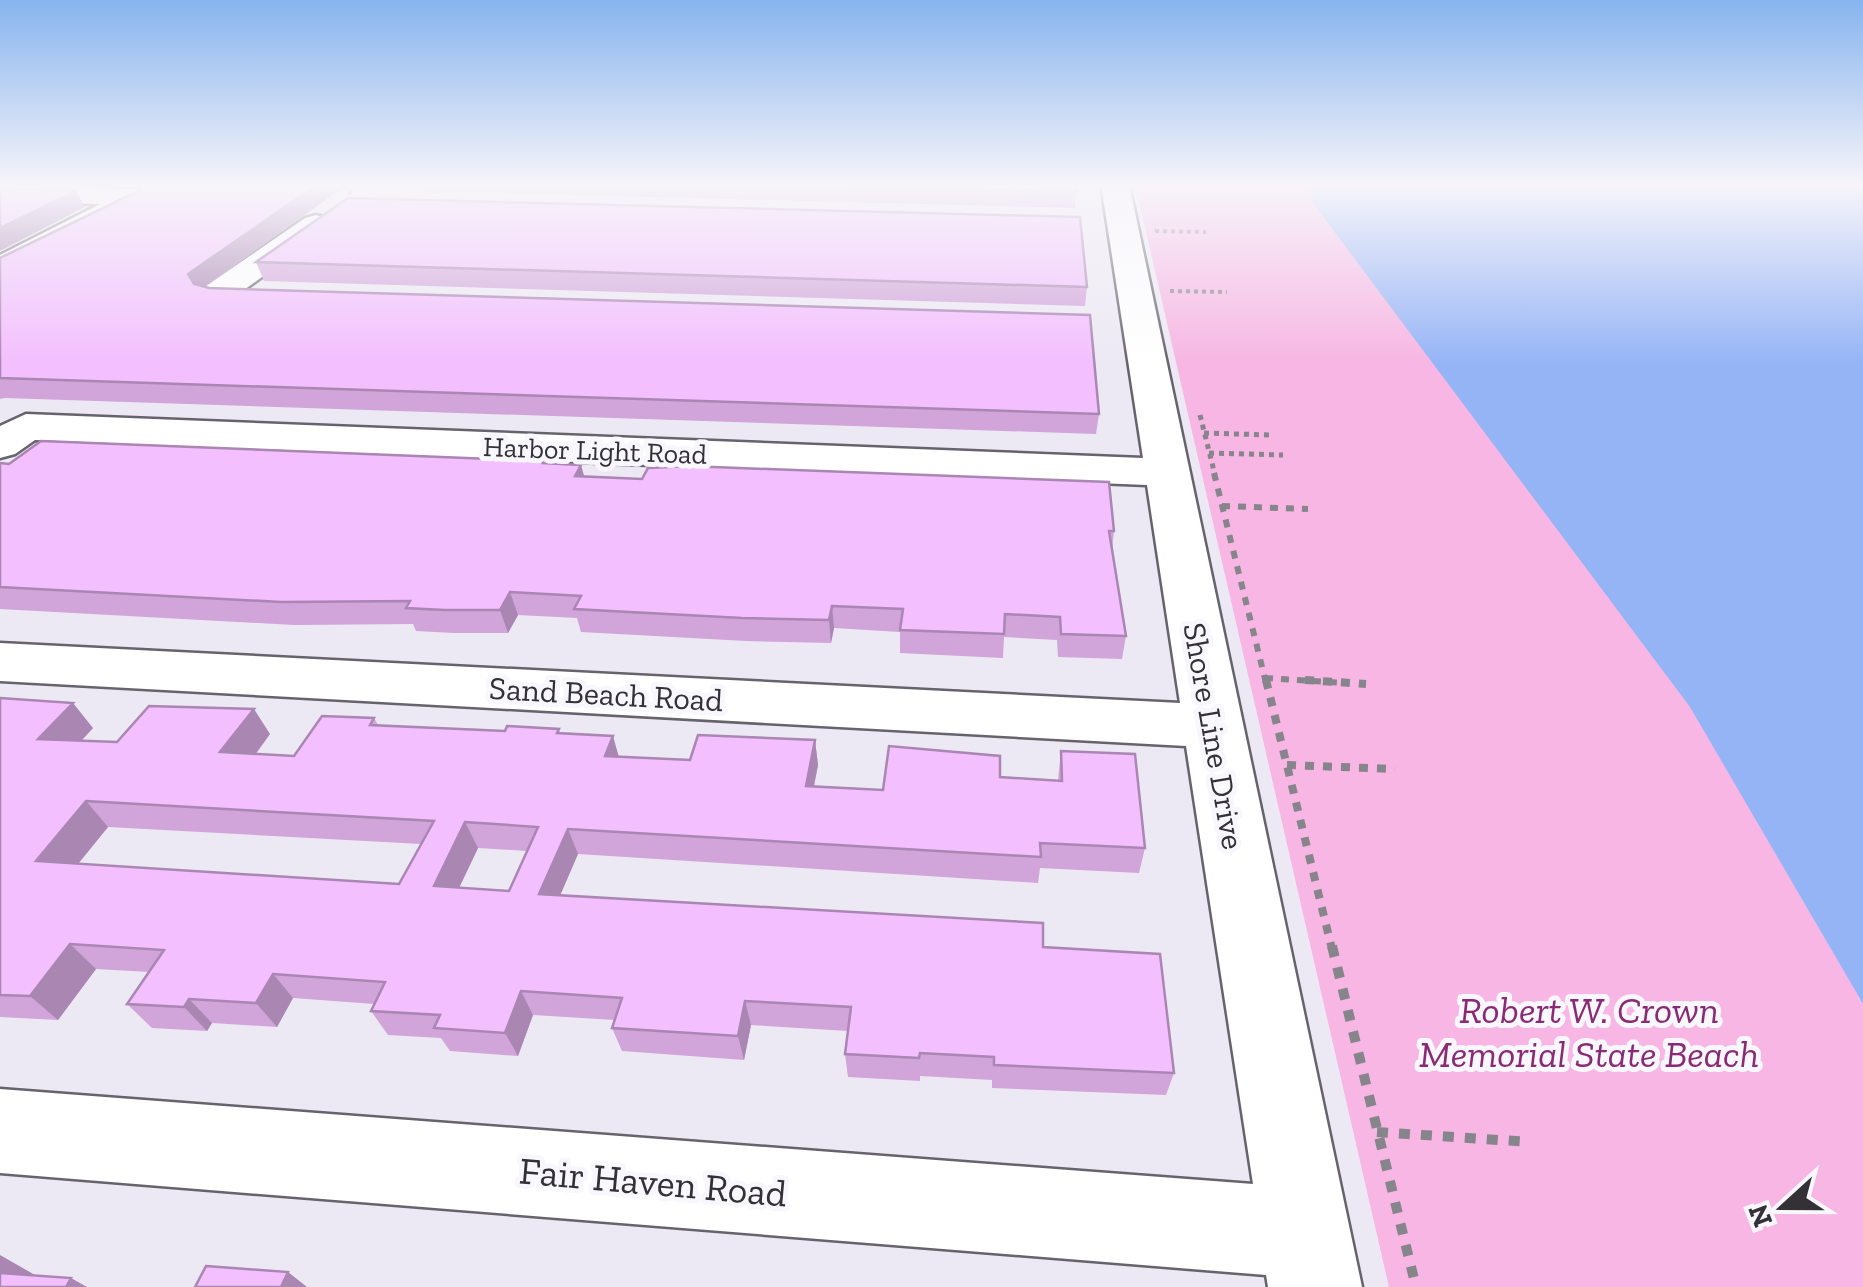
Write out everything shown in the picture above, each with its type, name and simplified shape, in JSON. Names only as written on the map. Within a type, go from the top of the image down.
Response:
[{"type":"street","points":[[0,268],[46,244]]},
{"type":"street","points":[[277,295],[218,293],[284,244]]},
{"type":"street","name":"Shore Line Drive","points":[[1128,244],[1138,317],[1187,463],[1212,726],[1310,1260]]},
{"type":"street","name":"Harbor Light Road","points":[[13,436],[1187,463]]},
{"type":"street","name":"Sand Beach Road","points":[[0,662],[1212,726]]},
{"type":"street","name":"Fair Haven Road","points":[[0,1130],[1310,1260]]},
{"type":"path","points":[[1166,276],[1170,291]]},
{"type":"path","points":[[1138,317],[1170,291],[1228,292]]},
{"type":"path","points":[[1187,463],[1204,433],[1196,397]]},
{"type":"path","points":[[1204,433],[1271,435]]},
{"type":"path","points":[[1187,463],[1282,455]]},
{"type":"path","points":[[1187,463],[1222,506],[1416,1287]]},
{"type":"path","points":[[1222,506],[1308,509]]},
{"type":"path","points":[[1265,678],[1366,684]]},
{"type":"path","points":[[1286,766],[1396,769]]},
{"type":"path","points":[[1377,1132],[1530,1142]]},
{"type":"green space","name":"Robert W. Crown Memorial State Beach","points":[[1149,244],[1344,244],[1691,707],[1863,1004],[1863,1287],[1389,1287]]},
{"type":"water","points":[[1343,244],[1863,244],[1863,1004],[1690,707]]},
{"type":"building","points":[[29,244],[231,244],[188,274],[194,284],[209,288],[1090,315],[1099,414],[0,378],[0,258]]},
{"type":"building","points":[[282,244],[1083,244],[1087,287],[256,262]]},
{"type":"building","points":[[41,441],[544,461],[581,465],[575,476],[642,479],[648,468],[688,466],[1109,482],[1114,531],[1109,531],[1126,636],[1061,634],[1060,617],[1005,614],[1004,634],[900,630],[903,609],[832,606],[829,620],[742,618],[574,609],[581,596],[510,592],[500,610],[445,610],[406,608],[410,601],[281,602],[0,587],[0,463],[9,464]]},
{"type":"building","points":[[0,698],[73,703],[38,739],[117,742],[149,706],[254,709],[220,752],[294,756],[322,716],[374,718],[370,725],[505,731],[507,726],[613,736],[605,756],[690,760],[698,735],[815,740],[806,786],[883,790],[889,746],[1000,756],[1000,777],[1062,781],[1061,751],[1135,754],[1145,848],[1040,843],[1041,857],[568,829],[539,894],[1043,923],[1043,947],[1160,954],[1174,1073],[994,1065],[994,1057],[845,1054],[851,1007],[745,1001],[738,1036],[612,1028],[622,998],[521,991],[505,1033],[434,1028],[440,1015],[371,1011],[385,982],[273,974],[256,1003],[189,999],[184,1007],[127,1004],[164,950],[70,944],[30,996],[0,995]],"holes":[[[86,801],[434,821],[399,884],[36,861]],[[465,822],[538,827],[509,891],[434,886]]]},
{"type":"building","points":[[206,1266],[288,1272],[281,1287],[195,1287]]},
{"type":"building","points":[[0,1273],[71,1278],[66,1287],[0,1287]]}]
